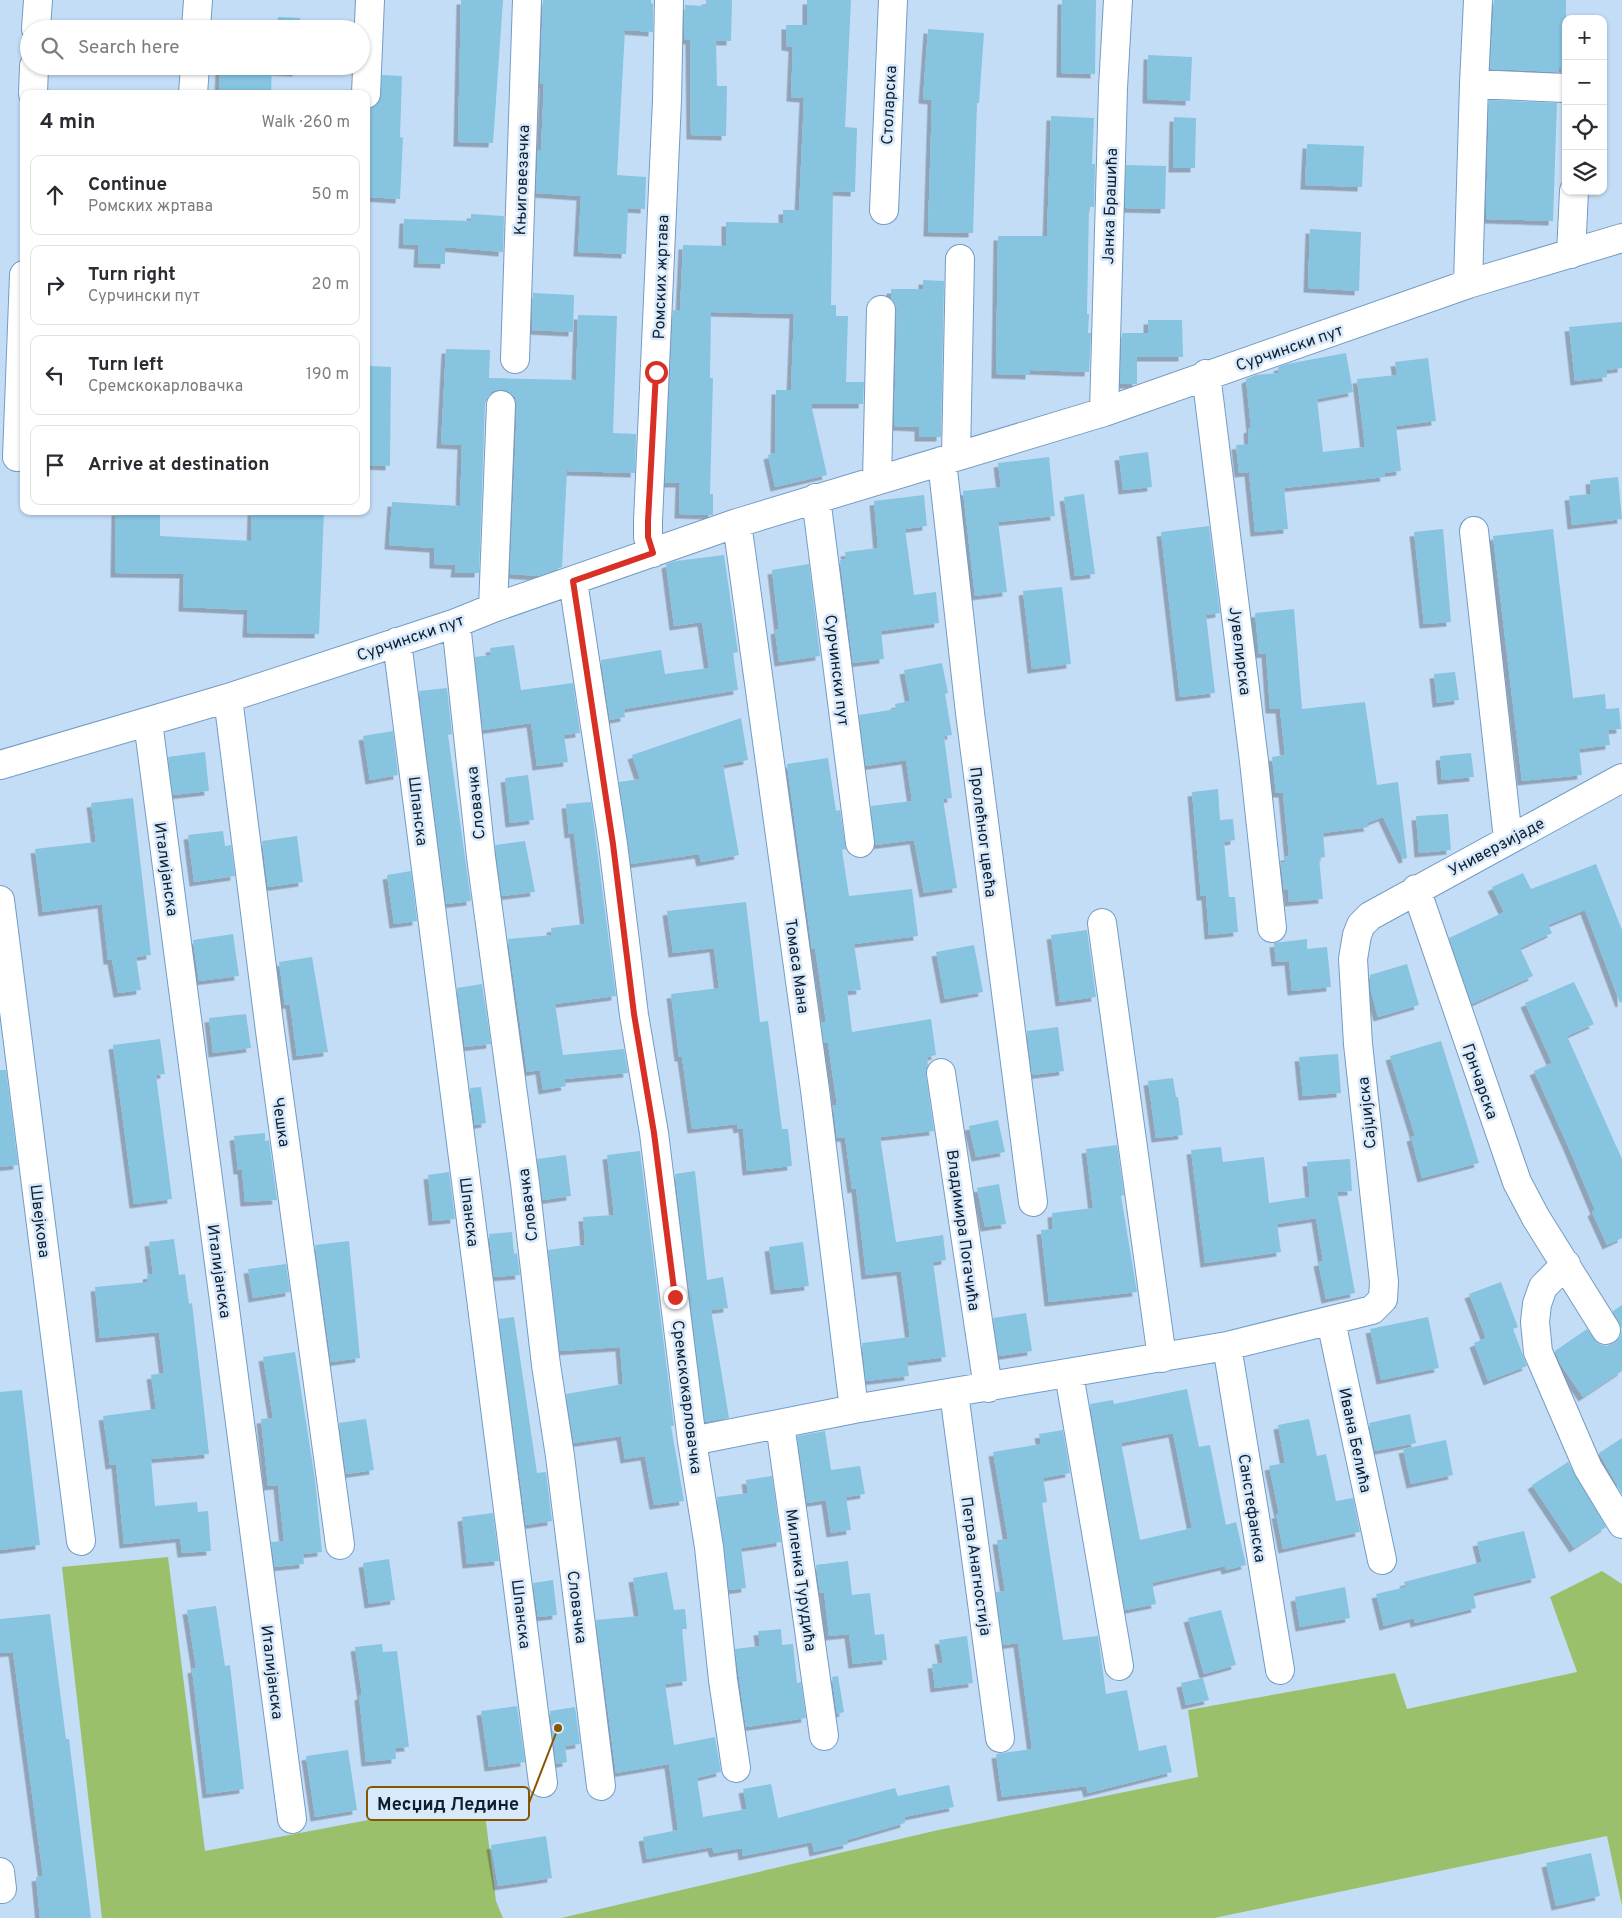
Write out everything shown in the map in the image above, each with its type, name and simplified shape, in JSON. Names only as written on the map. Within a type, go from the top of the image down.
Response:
[{"type":"street","points":[[37,20],[38,0]]},
{"type":"street","points":[[197,20],[198,0]]},
{"type":"street","points":[[369,20],[370,0]]},
{"type":"street","name":"Књиговезачка","points":[[515,359],[527,0]]},
{"type":"street","name":"Ромских жртава","points":[[653,553],[648,537],[648,521],[664,178],[669,0]]},
{"type":"street","name":"Столарска","points":[[884,210],[893,0]]},
{"type":"street","name":"Јанка Брашића","points":[[1104,412],[1112,98],[1118,0]]},
{"type":"street","points":[[1468,284],[1478,0]]},
{"type":"street","points":[[33,90],[34,75]]},
{"type":"street","points":[[193,90],[194,75]]},
{"type":"street","points":[[366,90],[367,75]]},
{"type":"street","points":[[1474,84],[1562,88]]},
{"type":"street","points":[[1571,254],[1574,195]]},
{"type":"street","name":"Сурчински пут","points":[[0,766],[228,698],[456,623],[493,608],[737,523],[1104,412],[1206,374],[1468,284],[1622,238]]},
{"type":"street","points":[[949,459],[960,260]]},
{"type":"street","points":[[877,480],[881,310]]},
{"type":"street","name":"Јувелирска","points":[[1206,374],[1254,761],[1272,928]]},
{"type":"street","points":[[17,457],[20,379]]},
{"type":"street","points":[[493,608],[501,405]]},
{"type":"street","name":"Пролећног цвећа","points":[[949,459],[972,733],[1033,1202]]},
{"type":"street","name":"Сурчински пут","points":[[816,498],[860,843]]},
{"type":"street","name":"Томаса Мана","points":[[737,523],[815,1090],[854,1409]]},
{"type":"street","points":[[1474,531],[1508,839]]},
{"type":"street","name":"Сремскокарловачка","points":[[573,581],[613,844],[634,1014],[654,1133],[692,1441],[709,1547],[723,1680],[736,1768]]},
{"type":"street","name":"Словачка","points":[[456,623],[481,857],[525,1183],[546,1365],[560,1456],[601,1786]]},
{"type":"street","name":"Шпанска","points":[[397,642],[543,1783]]},
{"type":"street","name":"Чешка","points":[[228,698],[270,1031],[340,1545]]},
{"type":"street","name":"Италијанска","points":[[148,722],[292,1819]]},
{"type":"street","name":"Универзијаде","points":[[1370,916],[1508,839],[1621,781]]},
{"type":"street","name":"Грнчарска","points":[[1416,889],[1517,1182],[1536,1218],[1606,1330]]},
{"type":"street","name":"Швејкова","points":[[0,900],[81,1541]]},
{"type":"street","name":"Сајџијска","points":[[1331,1321],[1372,1310],[1383,1300],[1384,1282],[1358,1044],[1353,959],[1357,935],[1361,925],[1370,916]]},
{"type":"street","points":[[1102,923],[1162,1358]]},
{"type":"street","name":"Владимира Погачића","points":[[941,1073],[988,1388]]},
{"type":"street","points":[[1566,1264],[1543,1287],[1535,1322],[1538,1352],[1576,1445],[1622,1524]]},
{"type":"street","points":[[692,1441],[854,1409],[988,1388],[1227,1346],[1331,1321]]},
{"type":"street","name":"Ивана Белића","points":[[1331,1321],[1382,1560]]},
{"type":"street","name":"Санстефанска","points":[[1227,1346],[1280,1670]]},
{"type":"street","points":[[1069,1374],[1119,1666]]},
{"type":"street","name":"Петра Анагностија","points":[[954,1393],[1000,1738]]},
{"type":"street","name":"Миленка Турудића","points":[[780,1424],[824,1736]]},
{"type":"green space","points":[[168,1557],[205,1851],[483,1798],[496,1901],[503,1918],[102,1918],[62,1567]]},
{"type":"green space","points":[[1602,1571],[1622,1584],[1622,1906],[1607,1836],[1214,1918],[561,1918],[934,1831],[1198,1777],[1188,1710],[1395,1673],[1407,1709],[1577,1672],[1550,1597]]},
{"type":"building","points":[[461,0],[503,0],[493,143],[458,142]]},
{"type":"building","points":[[543,0],[651,0],[653,4],[653,32],[625,30],[617,175],[646,177],[645,209],[628,208],[626,254],[578,252],[581,196],[536,193],[538,150],[541,150],[544,84],[540,84]]},
{"type":"building","points":[[706,0],[732,0],[731,41],[716,41],[717,86],[727,86],[726,136],[691,135],[690,40],[684,39],[685,5],[706,6]]},
{"type":"building","points":[[807,0],[851,0],[845,127],[857,128],[855,192],[833,191],[831,305],[836,305],[836,316],[848,316],[846,382],[864,382],[863,404],[811,404],[827,475],[775,487],[768,455],[775,453],[776,390],[791,390],[794,314],[711,312],[710,378],[713,378],[710,494],[713,494],[713,515],[679,514],[680,483],[665,483],[673,310],[680,311],[683,245],[726,246],[726,222],[783,223],[783,210],[799,210],[804,98],[791,97],[793,47],[786,46],[786,25],[807,25]]},
{"type":"building","points":[[1062,0],[1096,0],[1095,74],[1061,73]]},
{"type":"building","points":[[1494,0],[1566,0],[1566,15],[1562,15],[1562,68],[1559,68],[1559,72],[1490,69]]},
{"type":"building","points":[[278,17],[300,18],[300,20],[278,20]]},
{"type":"building","points":[[928,29],[984,33],[979,103],[977,103],[973,233],[928,232],[932,100],[923,99]]},
{"type":"building","points":[[1148,55],[1192,57],[1190,101],[1147,99]]},
{"type":"building","points":[[220,75],[272,75],[271,90],[219,90]]},
{"type":"building","points":[[382,75],[402,76],[400,137],[403,138],[400,199],[370,197],[371,108],[379,102]]},
{"type":"building","points":[[1489,100],[1557,103],[1553,221],[1486,219]]},
{"type":"building","points":[[1051,116],[1094,118],[1092,164],[1095,164],[1094,207],[1089,207],[1087,314],[1089,314],[1088,333],[1091,333],[1089,372],[1030,370],[1030,375],[996,374],[998,236],[1047,236]]},
{"type":"building","points":[[1174,117],[1196,118],[1195,168],[1173,168]]},
{"type":"building","points":[[1307,144],[1364,146],[1362,187],[1305,185]]},
{"type":"building","points":[[1126,165],[1166,166],[1165,209],[1125,208]]},
{"type":"building","points":[[471,214],[504,216],[503,252],[445,247],[445,264],[418,263],[419,245],[403,244],[404,219],[471,221]]},
{"type":"building","points":[[1310,229],[1361,232],[1359,291],[1308,288]]},
{"type":"building","points":[[923,280],[944,281],[941,437],[919,437],[919,427],[894,426],[897,310],[891,298],[891,289],[923,289]]},
{"type":"building","points":[[533,293],[574,295],[573,332],[532,330]]},
{"type":"building","points":[[578,315],[617,316],[613,433],[636,434],[635,473],[567,471],[562,567],[539,576],[510,574],[517,406],[515,397],[502,389],[493,391],[485,404],[479,573],[455,573],[456,565],[434,564],[434,548],[389,545],[392,502],[460,506],[462,445],[441,444],[446,349],[490,350],[489,378],[576,380]]},
{"type":"building","points":[[1148,320],[1182,320],[1183,357],[1137,357],[1137,384],[1120,384],[1122,333],[1148,333]]},
{"type":"building","points":[[1622,322],[1622,368],[1606,370],[1607,377],[1575,381],[1569,327]]},
{"type":"building","points":[[1346,353],[1353,392],[1317,399],[1323,452],[1365,447],[1357,379],[1397,375],[1395,362],[1428,358],[1436,421],[1396,426],[1401,471],[1384,473],[1385,477],[1284,488],[1288,529],[1255,532],[1249,472],[1239,473],[1236,445],[1249,444],[1248,429],[1251,428],[1246,379],[1256,375],[1279,373],[1278,367],[1287,364]]},
{"type":"building","points":[[370,366],[391,367],[390,466],[370,465]]},
{"type":"building","points":[[1148,452],[1152,487],[1123,490],[1119,456]]},
{"type":"building","points":[[1049,457],[1055,516],[998,522],[1007,592],[975,596],[963,491],[1001,487],[998,463]]},
{"type":"building","points":[[1618,477],[1622,519],[1572,525],[1569,496],[1591,494],[1590,480]]},
{"type":"building","points":[[1084,494],[1095,574],[1075,576],[1064,497]]},
{"type":"building","points":[[924,495],[927,526],[905,529],[914,595],[936,592],[939,623],[881,631],[884,659],[853,663],[840,560],[846,559],[845,552],[878,548],[874,501]]},
{"type":"building","points":[[116,515],[160,515],[160,536],[251,541],[252,515],[324,515],[319,634],[247,633],[248,610],[183,607],[184,574],[115,573]]},
{"type":"building","points":[[1209,526],[1220,613],[1206,615],[1215,693],[1180,697],[1161,532]]},
{"type":"building","points":[[1443,529],[1451,622],[1424,624],[1414,532]]},
{"type":"building","points":[[1553,529],[1573,698],[1605,694],[1606,709],[1619,708],[1621,729],[1608,730],[1610,745],[1579,749],[1582,775],[1522,781],[1493,536]]},
{"type":"building","points":[[724,555],[738,652],[733,653],[738,690],[624,709],[625,717],[610,720],[601,660],[661,650],[665,674],[709,668],[702,622],[674,626],[666,564]]},
{"type":"building","points":[[809,564],[820,656],[779,662],[775,630],[779,629],[772,570]]},
{"type":"building","points":[[1062,587],[1071,664],[1032,669],[1023,591]]},
{"type":"building","points":[[1294,609],[1302,709],[1365,702],[1377,785],[1398,782],[1407,858],[1403,859],[1383,817],[1367,823],[1369,827],[1323,833],[1325,857],[1319,858],[1323,899],[1289,902],[1288,889],[1284,890],[1281,863],[1285,862],[1285,856],[1289,856],[1283,793],[1276,793],[1272,757],[1285,755],[1280,709],[1270,709],[1266,653],[1259,654],[1255,613]]},
{"type":"building","points":[[514,645],[521,690],[573,683],[580,733],[564,735],[568,762],[537,766],[531,723],[483,730],[475,657],[491,655],[490,648]]},
{"type":"building","points":[[942,663],[948,693],[945,694],[952,735],[944,736],[952,798],[943,799],[957,888],[924,893],[914,840],[875,845],[871,806],[912,801],[906,760],[866,766],[859,715],[896,709],[895,704],[910,701],[904,670]]},
{"type":"building","points":[[1455,672],[1459,700],[1437,703],[1434,674]]},
{"type":"building","points":[[447,688],[452,734],[448,735],[471,901],[446,904],[419,691]]},
{"type":"building","points":[[741,718],[748,760],[723,765],[739,855],[701,862],[699,854],[631,864],[619,782],[640,779],[632,755]]},
{"type":"building","points":[[393,731],[398,775],[370,780],[363,736]]},
{"type":"building","points":[[205,752],[209,791],[173,795],[168,757]]},
{"type":"building","points":[[1471,753],[1474,777],[1442,780],[1440,756]]},
{"type":"building","points":[[828,758],[836,811],[840,810],[846,849],[842,850],[849,896],[912,889],[918,936],[854,944],[861,990],[847,991],[852,1032],[931,1019],[936,1055],[927,1057],[926,1075],[934,1131],[880,1137],[896,1242],[943,1235],[946,1260],[933,1262],[946,1357],[907,1362],[909,1376],[866,1381],[862,1343],[910,1337],[901,1271],[866,1275],[856,1188],[852,1189],[845,1137],[837,1138],[833,1105],[837,1105],[828,1043],[824,1043],[821,1022],[826,1022],[815,948],[812,949],[787,764]]},
{"type":"building","points":[[528,775],[534,820],[510,823],[505,778]]},
{"type":"building","points":[[1218,789],[1220,820],[1233,819],[1235,840],[1224,842],[1229,897],[1235,897],[1238,932],[1209,935],[1206,896],[1201,896],[1192,792]]},
{"type":"building","points":[[133,798],[151,955],[136,957],[141,990],[118,993],[112,960],[108,960],[102,904],[43,912],[35,849],[96,842],[91,803]]},
{"type":"building","points":[[591,802],[616,996],[555,1004],[563,1055],[624,1049],[628,1073],[564,1079],[566,1086],[543,1090],[540,1070],[527,1072],[508,939],[552,935],[551,928],[585,924],[574,833],[569,834],[566,804]]},
{"type":"building","points":[[1448,814],[1451,850],[1419,853],[1416,816]]},
{"type":"building","points":[[223,831],[225,846],[231,845],[235,876],[194,882],[188,835]]},
{"type":"building","points":[[297,836],[303,882],[268,887],[262,841]]},
{"type":"building","points":[[525,841],[535,892],[502,896],[495,845]]},
{"type":"building","points":[[1596,864],[1622,930],[1622,1002],[1620,1003],[1585,910],[1548,925],[1552,933],[1520,948],[1533,976],[1472,1004],[1449,938],[1504,912],[1492,887],[1523,873],[1531,889]]},
{"type":"building","points":[[411,871],[417,921],[394,924],[387,875]]},
{"type":"building","points":[[746,902],[760,1022],[768,1021],[782,1129],[788,1129],[792,1166],[747,1171],[743,1128],[738,1129],[737,1124],[692,1129],[682,1057],[679,1057],[671,994],[719,988],[714,948],[673,953],[667,911]]},
{"type":"building","points":[[1087,930],[1096,997],[1060,1002],[1051,935]]},
{"type":"building","points":[[233,934],[239,976],[199,981],[193,940]]},
{"type":"building","points":[[1307,939],[1307,949],[1327,947],[1331,987],[1292,991],[1289,961],[1276,962],[1274,943]]},
{"type":"building","points":[[974,945],[983,992],[945,999],[936,952]]},
{"type":"building","points":[[312,957],[328,1052],[297,1056],[290,1004],[285,1005],[279,962]]},
{"type":"building","points":[[1407,964],[1419,1005],[1378,1017],[1371,991],[1370,975]]},
{"type":"building","points":[[1574,982],[1594,1024],[1567,1036],[1622,1159],[1622,1238],[1607,1245],[1592,1212],[1595,1210],[1534,1071],[1552,1063],[1525,1003]]},
{"type":"building","points":[[482,984],[491,1044],[465,1047],[457,988]]},
{"type":"building","points":[[246,1014],[251,1048],[213,1053],[209,1018]]},
{"type":"building","points":[[1058,1027],[1064,1071],[1032,1075],[1027,1031]]},
{"type":"building","points":[[160,1039],[165,1074],[156,1075],[172,1199],[134,1204],[113,1045]]},
{"type":"building","points":[[1441,1041],[1479,1163],[1422,1178],[1411,1137],[1415,1136],[1390,1056]]},
{"type":"building","points":[[1338,1054],[1341,1093],[1303,1096],[1299,1057]]},
{"type":"building","points":[[0,1070],[6,1070],[18,1165],[0,1167]]},
{"type":"building","points":[[1173,1078],[1176,1097],[1178,1097],[1183,1135],[1156,1138],[1148,1081]]},
{"type":"building","points":[[481,1087],[486,1123],[475,1125],[470,1088]]},
{"type":"building","points":[[998,1120],[1005,1152],[976,1157],[969,1126]]},
{"type":"building","points":[[265,1133],[265,1141],[269,1140],[277,1200],[245,1202],[242,1170],[238,1170],[234,1136]]},
{"type":"building","points":[[1117,1145],[1124,1195],[1121,1196],[1137,1292],[1049,1302],[1041,1230],[1053,1229],[1052,1213],[1093,1208],[1086,1149]]},
{"type":"building","points":[[1221,1147],[1223,1162],[1264,1157],[1269,1203],[1310,1197],[1307,1162],[1350,1159],[1352,1191],[1337,1192],[1355,1293],[1326,1299],[1318,1262],[1323,1261],[1316,1218],[1277,1224],[1281,1252],[1205,1263],[1191,1150]]},
{"type":"building","points":[[640,1151],[674,1426],[671,1426],[684,1501],[654,1505],[645,1456],[625,1459],[621,1436],[574,1443],[566,1394],[623,1384],[620,1347],[560,1351],[548,1250],[585,1245],[583,1217],[614,1215],[607,1155]]},
{"type":"building","points":[[566,1155],[571,1196],[543,1200],[537,1159]]},
{"type":"building","points":[[695,1171],[707,1280],[723,1277],[728,1308],[711,1310],[729,1418],[705,1422],[675,1174]]},
{"type":"building","points":[[449,1172],[455,1219],[433,1221],[428,1175]]},
{"type":"building","points":[[999,1184],[1006,1224],[985,1227],[977,1188]]},
{"type":"building","points":[[512,1232],[514,1254],[517,1253],[520,1275],[494,1277],[489,1234]]},
{"type":"building","points":[[174,1239],[179,1275],[185,1274],[189,1304],[192,1303],[209,1454],[151,1459],[155,1506],[197,1502],[198,1512],[208,1511],[211,1551],[182,1553],[180,1538],[124,1544],[116,1464],[110,1465],[103,1416],[156,1409],[151,1375],[164,1373],[159,1332],[100,1338],[95,1287],[148,1282],[147,1275],[153,1274],[149,1242]]},
{"type":"building","points":[[349,1241],[360,1358],[331,1362],[315,1245]]},
{"type":"building","points":[[803,1242],[809,1286],[775,1290],[769,1247]]},
{"type":"building","points":[[286,1264],[290,1292],[253,1298],[248,1269]]},
{"type":"building","points":[[1501,1282],[1518,1327],[1513,1329],[1527,1366],[1488,1381],[1474,1343],[1486,1338],[1469,1294]]},
{"type":"building","points":[[1622,1305],[1622,1329],[1613,1311]]},
{"type":"building","points":[[1026,1313],[1032,1351],[999,1356],[993,1318]]},
{"type":"building","points":[[514,1317],[537,1473],[546,1472],[552,1521],[526,1525],[499,1319]]},
{"type":"building","points":[[1428,1317],[1439,1368],[1381,1380],[1370,1329]]},
{"type":"building","points":[[1587,1329],[1599,1344],[1607,1346],[1615,1343],[1620,1337],[1622,1329],[1622,1371],[1583,1397],[1561,1365],[1555,1351]]},
{"type":"building","points":[[295,1352],[315,1479],[322,1552],[303,1554],[304,1564],[275,1567],[271,1542],[284,1541],[278,1485],[268,1486],[261,1419],[273,1418],[263,1357]]},
{"type":"building","points":[[1187,1389],[1199,1447],[1210,1445],[1226,1525],[1236,1522],[1246,1565],[1226,1570],[1225,1566],[1152,1583],[1156,1604],[1125,1610],[1090,1404],[1113,1400],[1114,1404]],"holes":[[[1173,1433],[1192,1528],[1140,1540],[1121,1443]]]},
{"type":"building","points":[[22,1390],[40,1545],[0,1550],[0,1392]]},
{"type":"building","points":[[1410,1414],[1416,1443],[1375,1451],[1369,1423]]},
{"type":"building","points":[[366,1419],[374,1470],[346,1474],[339,1423]]},
{"type":"building","points":[[1309,1419],[1317,1456],[1326,1454],[1336,1501],[1353,1498],[1360,1532],[1283,1549],[1276,1514],[1279,1514],[1269,1466],[1285,1463],[1278,1425]]},
{"type":"building","points":[[1063,1430],[1070,1473],[1043,1478],[1047,1502],[1042,1503],[1063,1640],[1098,1636],[1106,1694],[1127,1690],[1139,1751],[1166,1745],[1172,1772],[1088,1793],[1086,1786],[1002,1797],[996,1754],[1032,1749],[1018,1643],[1003,1645],[996,1592],[1005,1591],[997,1540],[1008,1539],[993,1452],[1041,1444],[1039,1434]]},
{"type":"building","points":[[825,1431],[831,1470],[860,1466],[865,1494],[846,1497],[851,1530],[831,1533],[826,1500],[807,1503],[797,1436]]},
{"type":"building","points":[[1622,1438],[1622,1494],[1599,1453]]},
{"type":"building","points":[[1446,1440],[1453,1475],[1411,1484],[1403,1449]]},
{"type":"building","points":[[1568,1462],[1606,1527],[1574,1548],[1532,1485]]},
{"type":"building","points":[[772,1476],[781,1542],[741,1548],[746,1588],[729,1590],[717,1497],[748,1493],[746,1480]]},
{"type":"building","points":[[493,1513],[499,1561],[467,1564],[462,1517]]},
{"type":"building","points":[[1524,1531],[1536,1578],[1473,1593],[1476,1608],[1415,1623],[1414,1618],[1384,1626],[1376,1594],[1406,1587],[1404,1582],[1482,1562],[1477,1542]]},
{"type":"building","points":[[389,1559],[395,1600],[369,1604],[363,1563]]},
{"type":"building","points":[[848,1561],[852,1595],[870,1593],[875,1635],[884,1634],[887,1660],[853,1664],[849,1634],[829,1636],[824,1592],[820,1593],[816,1565]]},
{"type":"building","points":[[667,1572],[674,1610],[685,1609],[687,1629],[682,1629],[687,1681],[665,1684],[674,1745],[715,1737],[721,1772],[697,1778],[703,1817],[747,1809],[743,1789],[771,1784],[778,1818],[895,1788],[898,1796],[949,1785],[954,1807],[904,1817],[905,1823],[847,1840],[848,1844],[814,1852],[812,1842],[743,1856],[742,1848],[714,1853],[712,1847],[647,1859],[643,1837],[678,1830],[669,1764],[616,1773],[596,1620],[639,1616],[633,1578]]},
{"type":"building","points":[[553,1580],[557,1615],[538,1617],[533,1583]]},
{"type":"building","points":[[1345,1587],[1350,1618],[1300,1627],[1295,1597]]},
{"type":"building","points":[[216,1606],[225,1666],[230,1665],[244,1789],[207,1794],[192,1669],[196,1668],[187,1610]]},
{"type":"building","points":[[1221,1610],[1236,1665],[1204,1674],[1188,1618]]},
{"type":"building","points":[[50,1614],[66,1739],[69,1739],[91,1918],[40,1918],[36,1877],[43,1876],[13,1652],[0,1653],[0,1619]]},
{"type":"building","points":[[781,1629],[782,1645],[793,1644],[797,1683],[801,1682],[806,1718],[746,1727],[735,1649],[760,1646],[758,1631]]},
{"type":"building","points":[[967,1636],[973,1683],[935,1688],[932,1664],[943,1663],[939,1640]]},
{"type":"building","points":[[382,1644],[383,1652],[397,1651],[409,1747],[395,1748],[396,1759],[366,1762],[359,1696],[362,1695],[355,1647]]},
{"type":"building","points":[[838,1676],[844,1712],[837,1714],[832,1677]]},
{"type":"building","points":[[1203,1678],[1209,1700],[1186,1705],[1181,1683]]},
{"type":"building","points":[[517,1706],[525,1762],[489,1767],[481,1711]]},
{"type":"building","points":[[575,1707],[580,1744],[565,1746],[567,1762],[556,1764],[550,1711]]},
{"type":"building","points":[[348,1750],[357,1810],[315,1817],[306,1756]]},
{"type":"building","points":[[546,1836],[552,1878],[498,1886],[491,1845]]},
{"type":"building","points":[[1591,1853],[1600,1896],[1556,1906],[1546,1863]]},
{"type":"place","name":"Месџид Ледине","points":[[558,1728]]},
{"type":"route","points":[[656,372],[648,521],[648,537],[653,553],[573,581],[613,844],[634,1014],[654,1133],[675,1297]]}]
